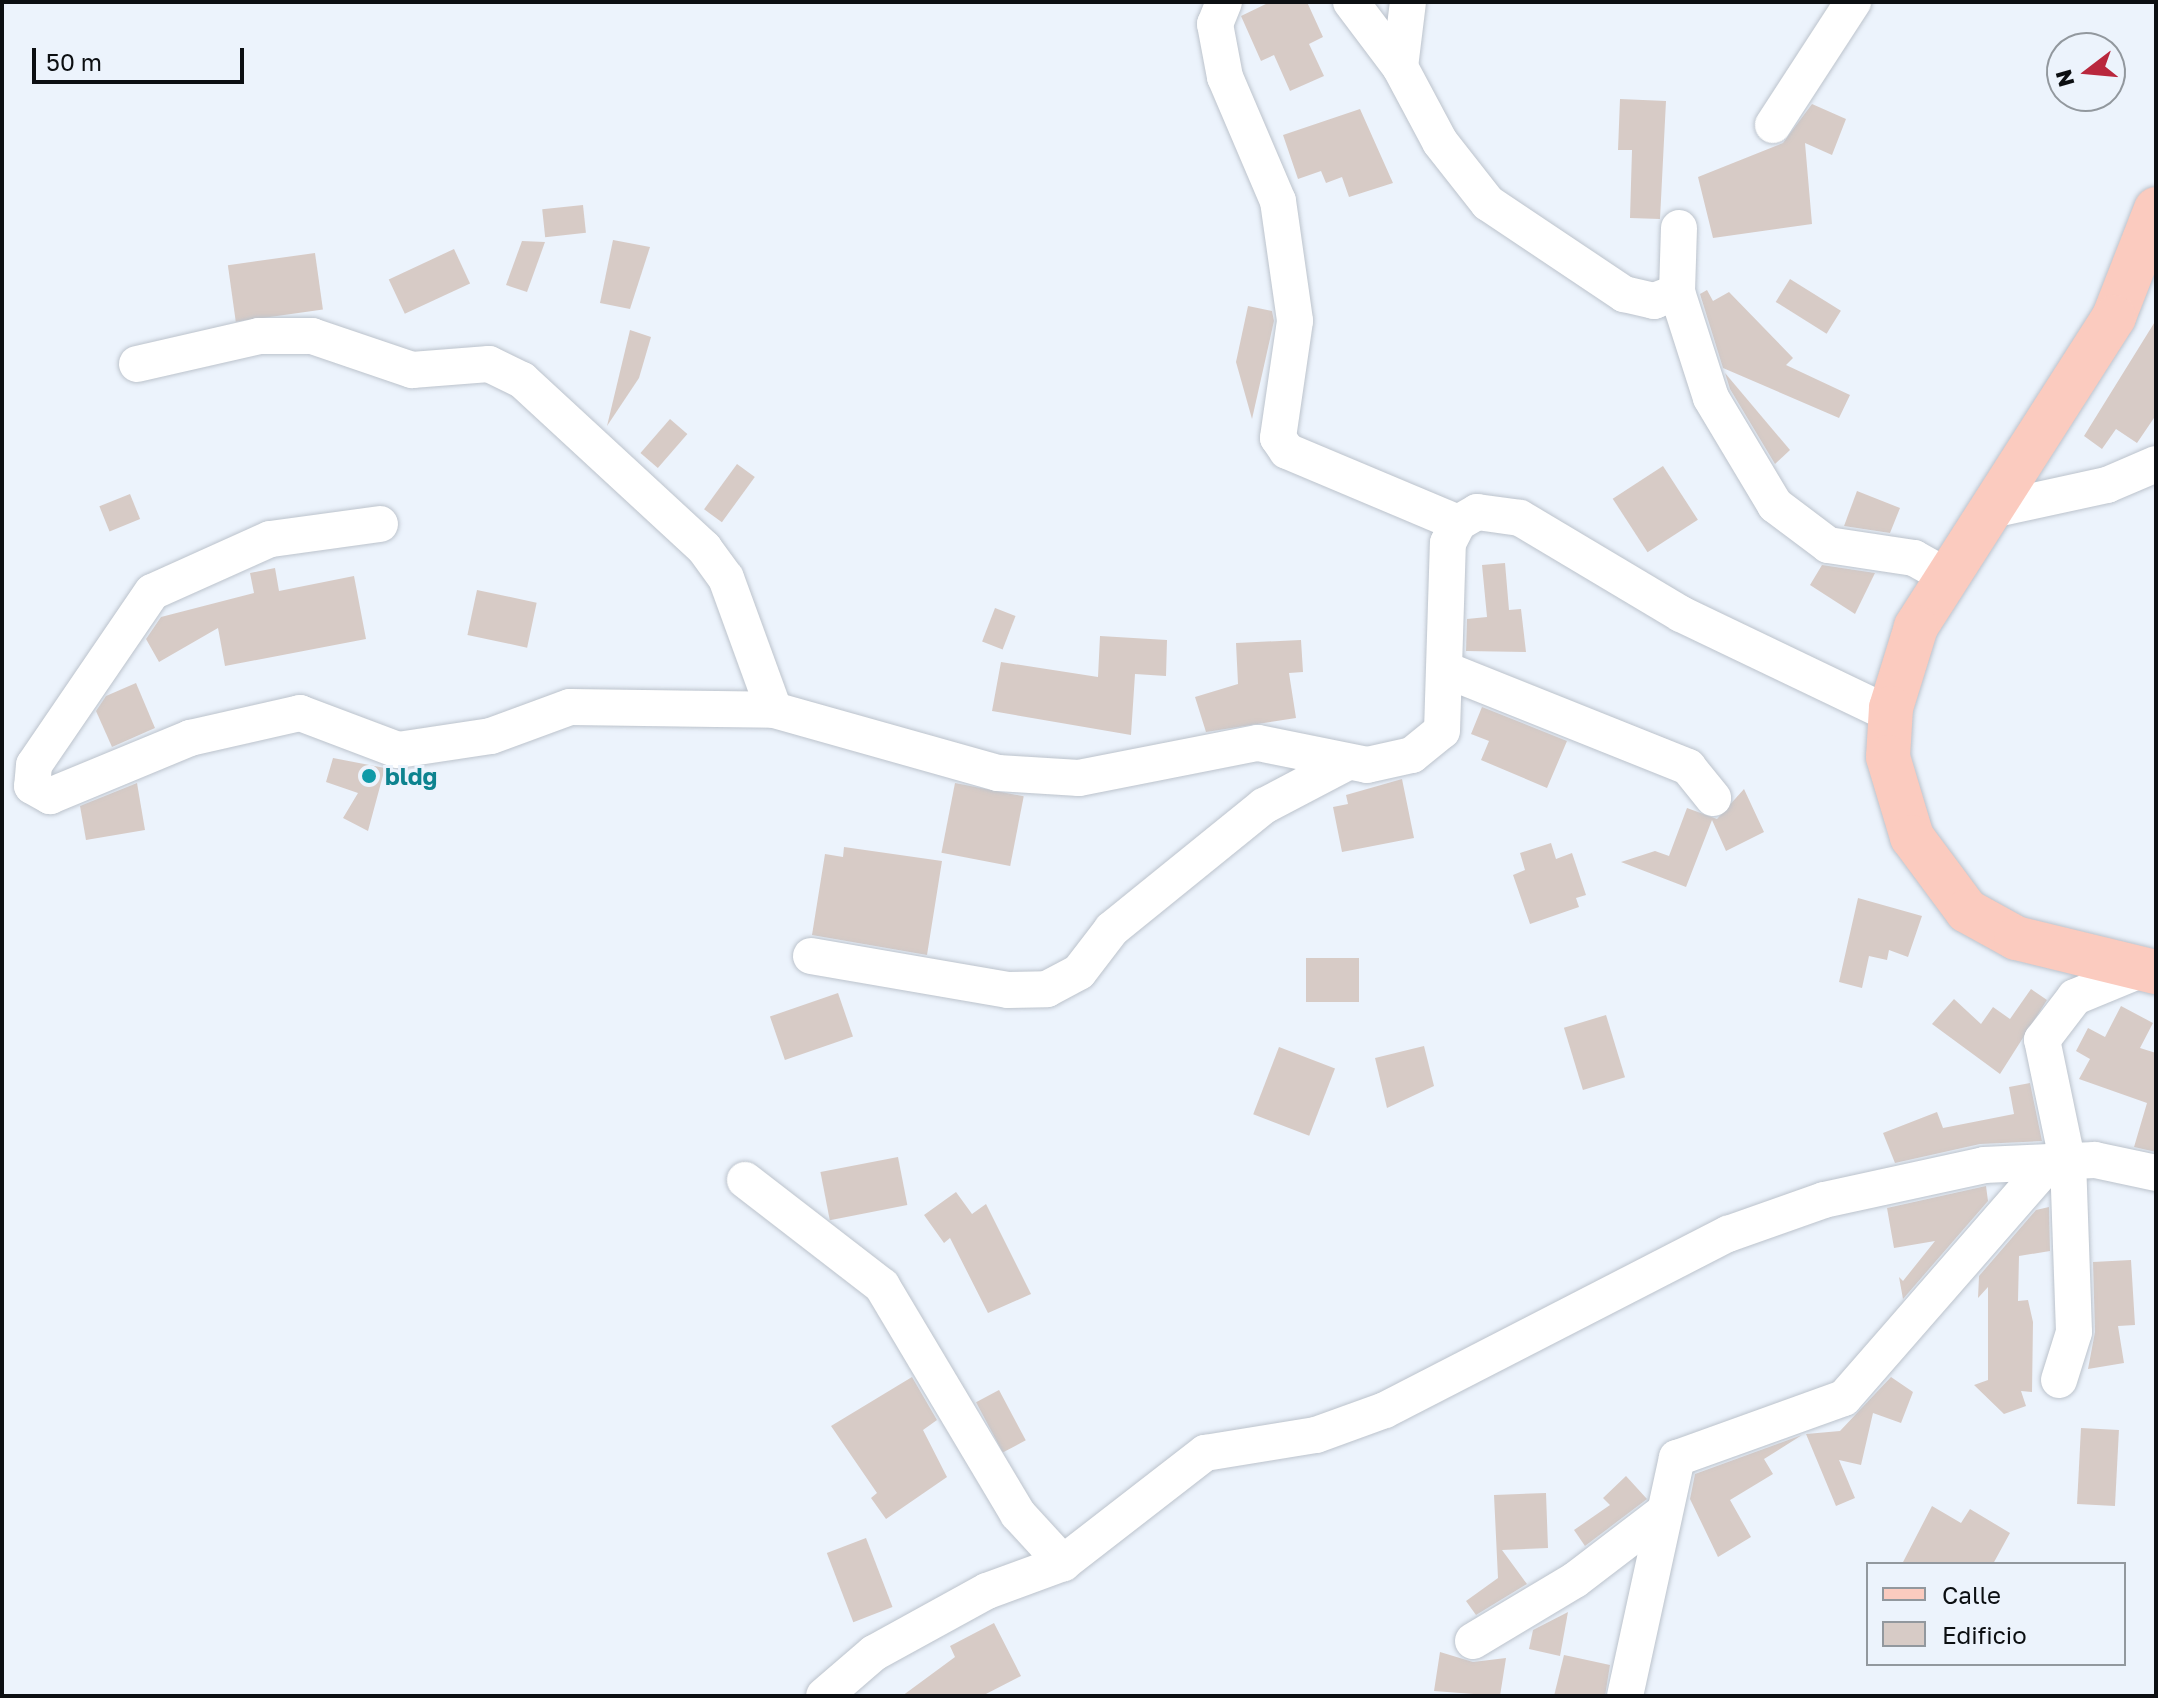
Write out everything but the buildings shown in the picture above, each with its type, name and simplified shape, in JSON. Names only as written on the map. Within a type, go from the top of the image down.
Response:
[{"type":"main road","points":[[2150,970],[2016,938],[1967,911],[1912,837],[1888,757],[1892,715],[1916,627],[2114,317],[2156,209]]},
{"type":"street","points":[[1224,2],[1215,24],[1225,77],[1278,201],[1295,321],[1278,438],[1287,451],[1458,523]]},
{"type":"street","points":[[1351,2],[1400,67],[1448,154],[1507,218],[1624,294],[1654,301],[1677,292]]},
{"type":"street","points":[[1400,67],[1408,2]]},
{"type":"street","points":[[1773,125],[1853,2]]},
{"type":"street","points":[[1679,228],[1677,292],[1711,398],[1775,505],[1828,545],[1914,558],[1948,577]]},
{"type":"street","points":[[137,364],[259,336],[312,336],[412,370],[489,364],[522,380],[704,548],[726,578],[774,710]]},
{"type":"street","points":[[1992,510],[2107,485],[2156,464]]},
{"type":"street","points":[[811,956],[1008,990],[1047,989],[1079,972],[1112,929],[1264,806],[1344,764],[1412,755],[1442,731],[1448,543],[1458,523],[1477,512],[1520,518],[1681,614],[1892,715]]},
{"type":"street","points":[[380,524],[270,539],[152,592],[34,765],[32,786],[50,796],[190,738],[300,713],[398,750],[491,736],[570,707],[774,710],[998,773],[1079,778],[1258,743],[1344,764]]},
{"type":"street","points":[[1446,670],[1688,767],[1713,798]]},
{"type":"street","points":[[2059,1380],[2074,1332],[2059,1163],[2042,1040],[2075,997],[2150,970]]},
{"type":"street","points":[[824,1696],[887,1646],[987,1591],[1063,1563],[1205,1453],[1316,1435],[1385,1410],[1728,1234],[1881,1186],[1984,1165],[2095,1160],[2156,1173]]},
{"type":"street","points":[[1625,1696],[1677,1458],[1844,1398],[2059,1163]]},
{"type":"street","points":[[745,1180],[882,1286],[1018,1514],[1063,1563]]},
{"type":"street","points":[[1473,1641],[1575,1580],[1664,1512]]},
{"type":"place","name":"bldg","points":[[369,776]]}]
